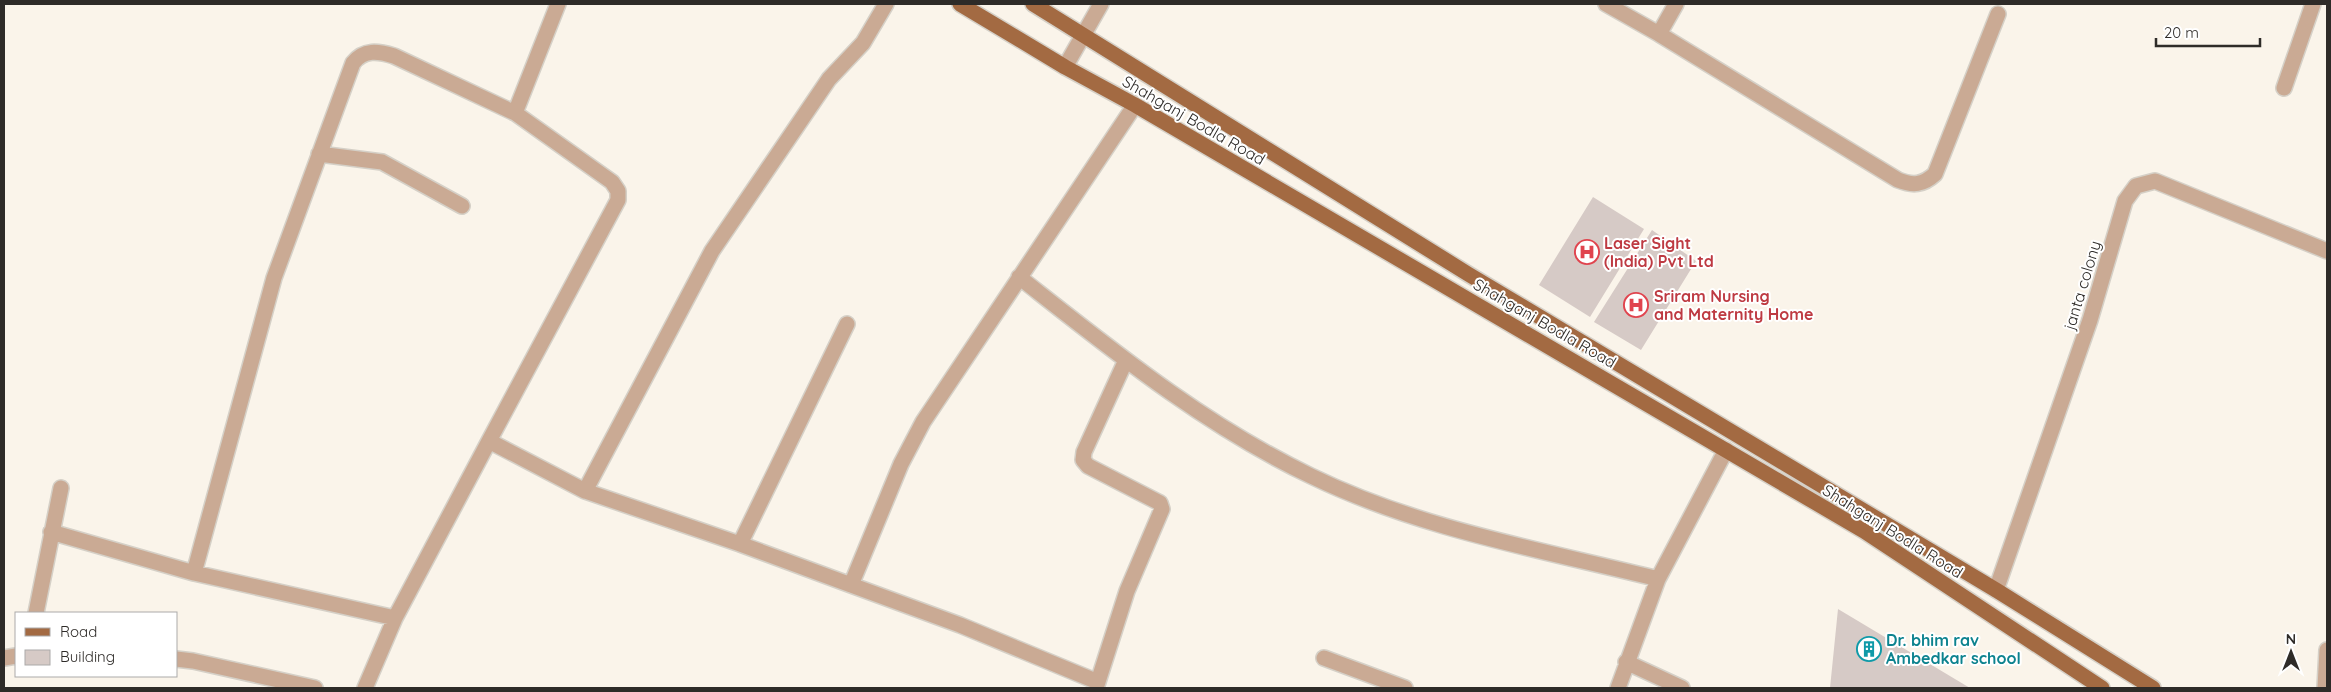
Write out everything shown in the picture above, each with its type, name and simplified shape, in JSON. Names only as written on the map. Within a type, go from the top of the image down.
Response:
[{"type":"main road","name":"Shahganj Bodla Road","points":[[960,4],[1864,532],[2102,688]]},
{"type":"main road","points":[[1033,4],[1468,274],[1996,590],[2152,688]]},
{"type":"street","points":[[515,113],[558,4]]},
{"type":"street","points":[[585,491],[712,250],[829,79],[863,43],[886,4]]},
{"type":"street","points":[[1065,67],[1082,35],[1102,4]]},
{"type":"street","points":[[1606,4],[1659,34],[1898,180],[1911,185],[1928,180],[1935,174],[1998,14]]},
{"type":"street","points":[[1659,34],[1676,4]]},
{"type":"street","points":[[2284,88],[2313,4]]},
{"type":"street","points":[[194,573],[274,278],[353,62],[358,56],[368,52],[394,56],[515,113],[612,182],[618,191],[618,200],[395,618],[365,688]]},
{"type":"street","points":[[851,585],[901,464],[923,422],[1135,105]]},
{"type":"street","points":[[319,154],[382,162],[462,206]]},
{"type":"street","name":"janta colony","points":[[1996,590],[2090,320],[2125,201],[2136,186],[2155,181],[2327,251]]},
{"type":"street","points":[[1019,277],[1126,360],[1220,427],[1320,480],[1430,522],[1658,579]]},
{"type":"street","points":[[740,544],[848,324]]},
{"type":"street","points":[[490,442],[585,491],[740,544],[960,626],[1097,685],[1127,591],[1162,509],[1160,503],[1088,466],[1083,460],[1084,452],[1126,360]]},
{"type":"street","points":[[1618,688],[1658,579],[1726,450]]},
{"type":"street","points":[[36,612],[61,488]]},
{"type":"street","points":[[52,532],[194,573],[395,618]]},
{"type":"street","points":[[2325,688],[2327,650]]},
{"type":"street","points":[[1324,658],[1404,688]]},
{"type":"street","points":[[178,659],[315,688]]},
{"type":"street","points":[[1626,662],[1682,688]]},
{"type":"building","points":[[1593,197],[1644,229],[1590,317],[1539,285]]},
{"type":"building","points":[[1652,230],[1696,261],[1641,350],[1594,322]]},
{"type":"building","name":"Dr. bhim rav Ambedkar school","points":[[1838,609],[1970,688],[1830,688]]},
{"type":"place","name":"Laser Sight (India) Pvt Ltd","points":[[1587,252]]},
{"type":"place","name":"Sriram Nursing and Maternity Home","points":[[1636,305]]},
{"type":"place","name":"Dr. bhim rav Ambedkar school","points":[[1869,649]]}]
